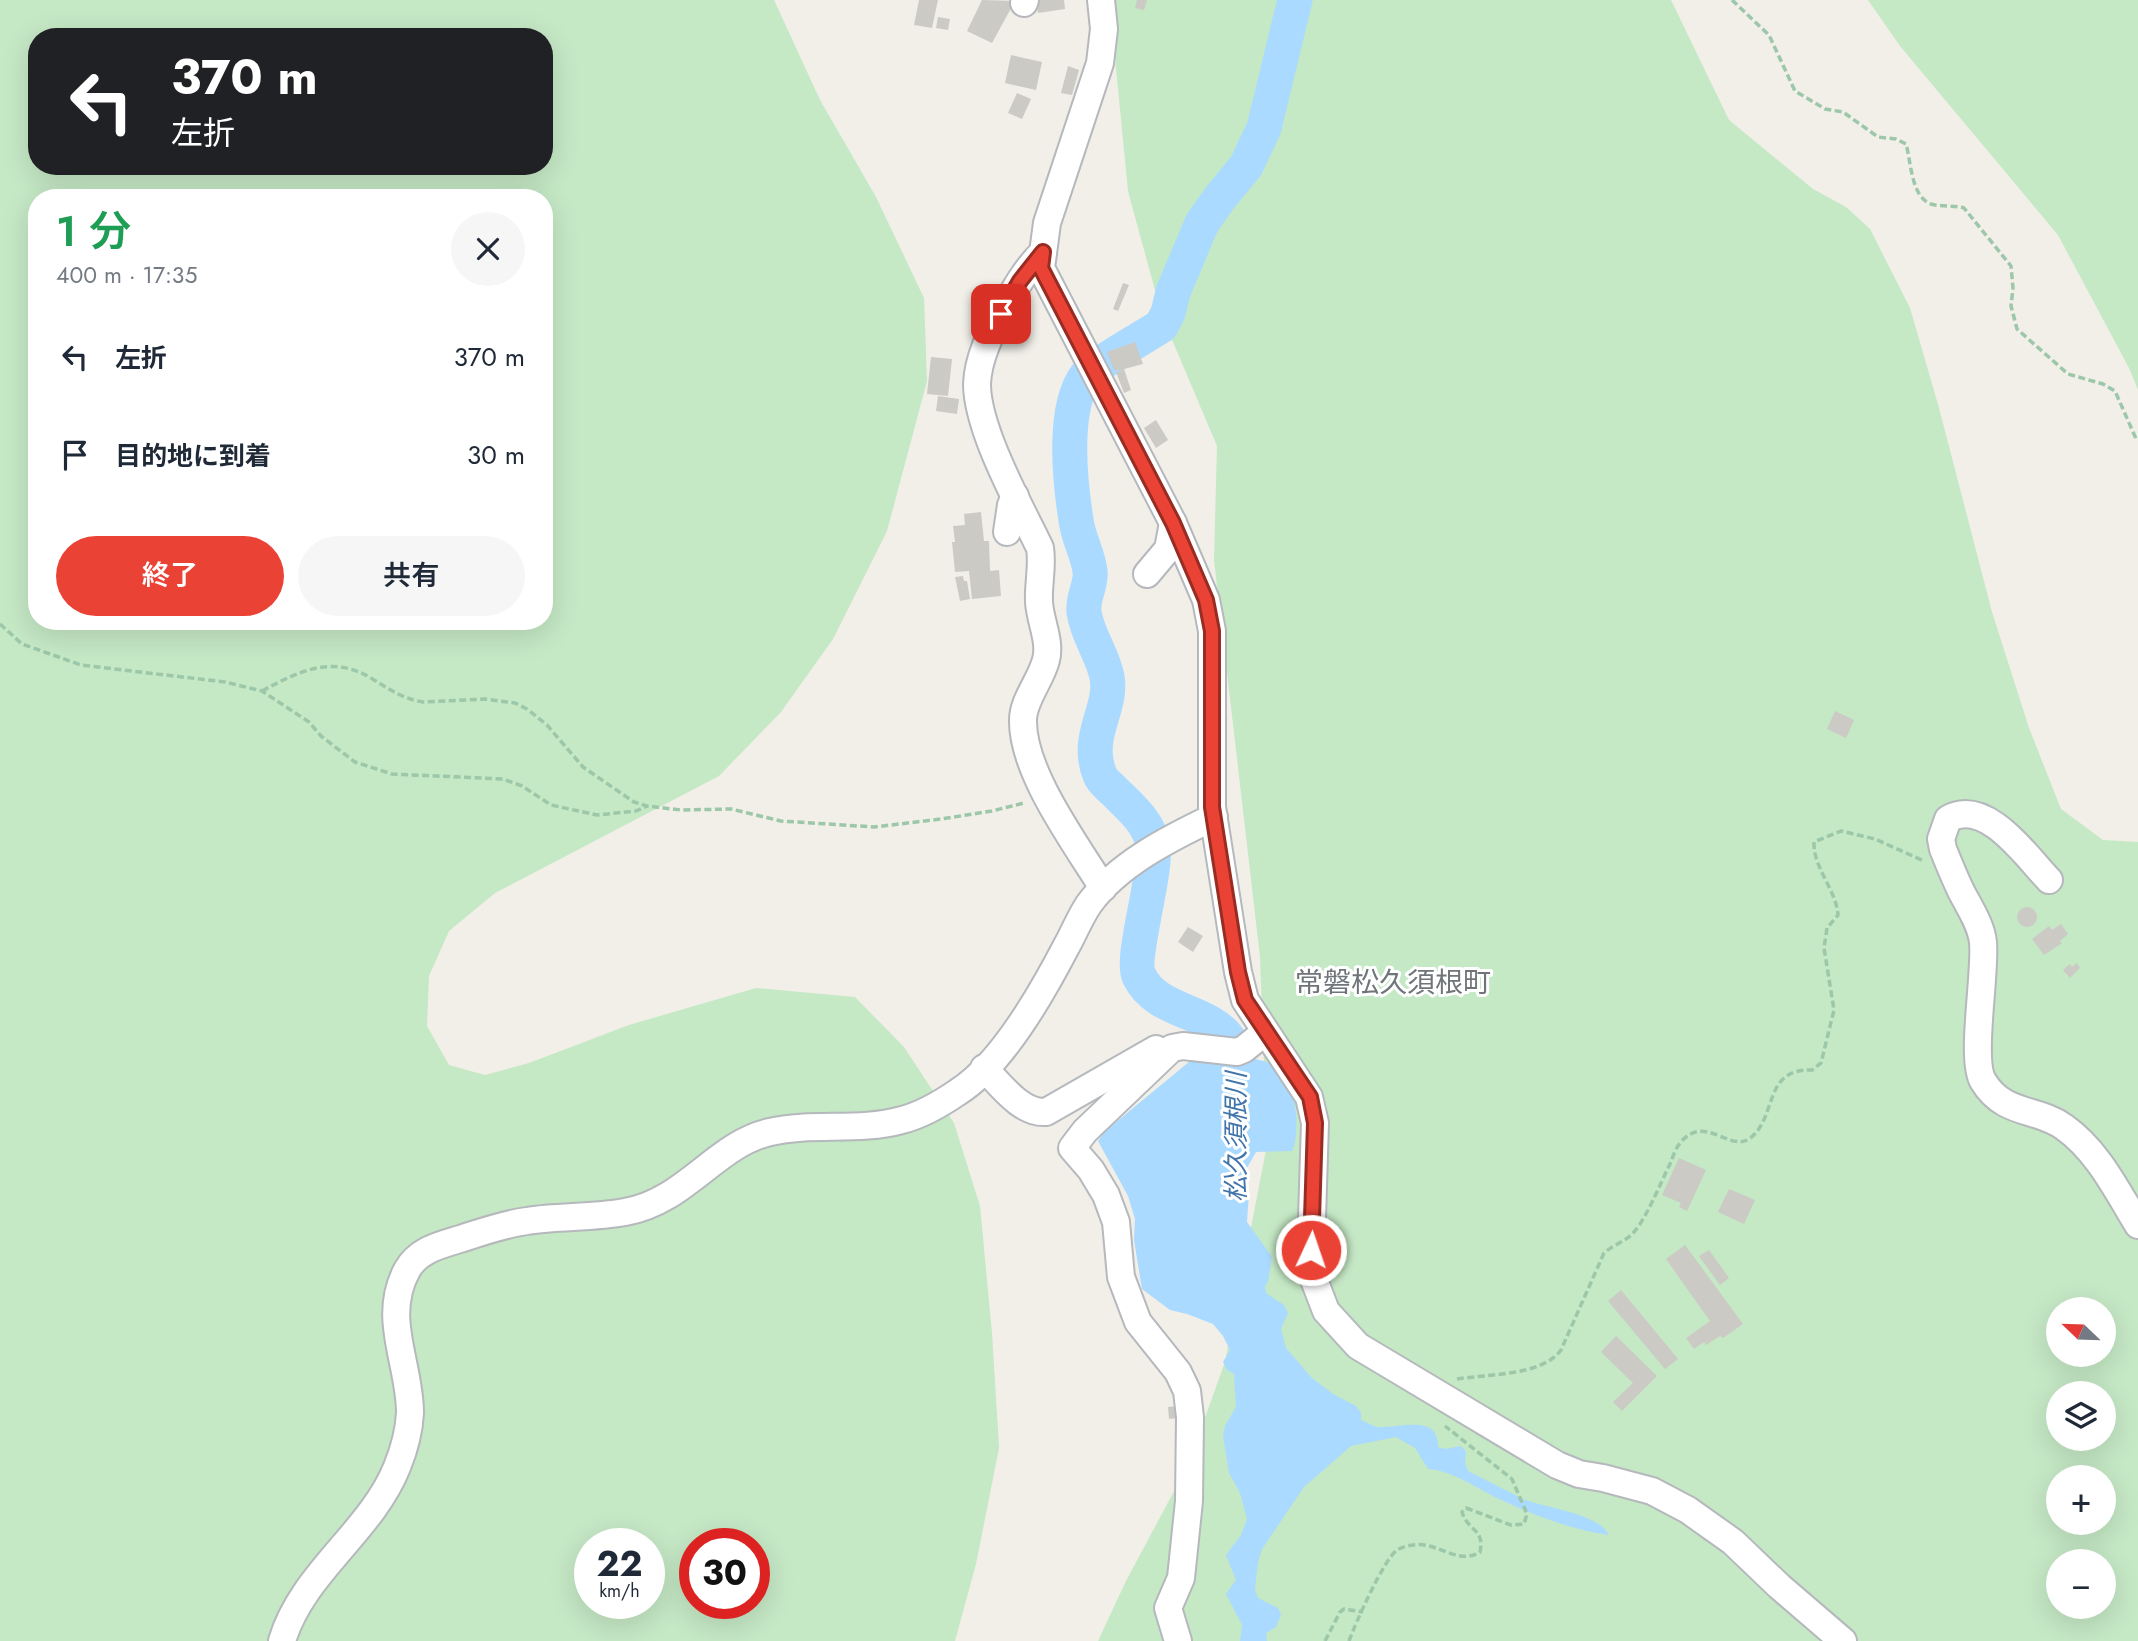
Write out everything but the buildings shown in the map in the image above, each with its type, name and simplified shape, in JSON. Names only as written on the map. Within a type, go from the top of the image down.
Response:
[{"type":"street","points":[[1101,0],[1104,29],[1100,63],[1047,223],[1041,268],[1173,523],[1206,600],[1212,631],[1214,817],[1243,993],[1265,1032],[1307,1093],[1313,1107],[1315,1123],[1311,1250],[1313,1277],[1326,1311],[1358,1346],[1557,1465],[1579,1474],[1652,1492],[1688,1510],[1733,1542],[1843,1641]]},
{"type":"street","points":[[1043,252],[1020,281],[990,336],[977,383],[985,426],[1040,548],[1039,601],[1047,651],[1044,668],[1023,715],[1024,733],[1038,781],[1046,797],[1103,888]]},
{"type":"street","points":[[1007,532],[1015,495]]},
{"type":"street","points":[[1147,574],[1168,549],[1173,523]]},
{"type":"street","points":[[2049,880],[1994,824],[1975,814],[1957,814],[1948,819],[1941,839],[1942,849],[1975,917],[1983,940],[1978,1049],[1982,1080],[1992,1093],[2009,1107],[2047,1118],[2082,1141],[2100,1164],[2138,1225]]},
{"type":"street","points":[[282,1641],[294,1611],[375,1505],[399,1464],[408,1433],[410,1412],[397,1339],[396,1304],[401,1283],[410,1265],[423,1252],[512,1224],[628,1212],[665,1198],[733,1149],[766,1132],[901,1120],[957,1093],[984,1068],[1030,1010],[1087,907],[1112,878],[1185,831],[1214,817]]},
{"type":"street","points":[[984,1068],[1018,1101],[1036,1112],[1046,1112],[1168,1043],[1237,1052],[1265,1032]]},
{"type":"street","points":[[1177,1045],[1085,1131],[1072,1148],[1107,1195],[1116,1222],[1121,1277],[1138,1322],[1178,1372],[1187,1391],[1190,1417],[1189,1501],[1181,1578],[1168,1608],[1178,1641]]},
{"type":"path","points":[[1732,0],[1769,35],[1795,90],[1825,109],[1843,112],[1878,136],[1906,144],[1921,197],[1930,204],[1964,208],[2011,266],[2011,306],[2017,329],[2068,374],[2103,384],[2115,391],[2137,441]]},
{"type":"path","points":[[0,624],[22,644],[81,665],[225,682],[262,691],[309,722],[355,762],[372,769],[392,774],[503,779],[522,786],[551,804],[597,815],[636,811],[647,806]]},
{"type":"path","points":[[262,691],[301,674],[331,665],[356,671],[394,694],[413,701],[485,699],[515,703],[547,725],[583,767],[634,802],[647,806],[681,810],[731,809],[781,821],[874,827],[992,811],[1046,797]]},
{"type":"path","points":[[1436,1394],[1445,1383],[1458,1378],[1539,1367],[1554,1360],[1562,1350],[1604,1253],[1628,1239],[1640,1224],[1679,1143],[1693,1132],[1703,1131],[1739,1141],[1748,1140],[1758,1128],[1781,1080],[1801,1069],[1812,1070],[1821,1063],[1834,1010],[1825,957],[1825,938],[1827,928],[1838,915],[1837,904],[1814,853],[1814,842],[1841,831],[1875,839],[1940,869],[1952,871]]},
{"type":"path","points":[[1349,1641],[1369,1594],[1394,1553],[1411,1545],[1428,1545],[1463,1557],[1473,1557],[1480,1552],[1482,1538],[1463,1517],[1463,1509],[1469,1507],[1511,1525],[1524,1524],[1527,1514],[1512,1479],[1440,1422]]},
{"type":"path","points":[[1325,1641],[1340,1612],[1345,1609],[1363,1612]]},
{"type":"green space","points":[[0,0],[774,0],[820,100],[876,197],[924,298],[927,381],[887,531],[833,639],[781,712],[719,776],[495,893],[449,931],[429,976],[427,1026],[449,1065],[485,1075],[529,1063],[629,1025],[756,988],[855,997],[904,1047],[954,1123],[980,1206],[999,1448],[976,1564],[955,1641],[0,1641]]},
{"type":"green space","points":[[1114,0],[1671,0],[1729,120],[1813,189],[1846,207],[1870,229],[1910,308],[1992,612],[2029,728],[2061,809],[2103,840],[2138,842],[2138,1641],[1098,1641],[1126,1581],[1188,1465],[1225,1362],[1267,1145],[1260,957],[1214,560],[1217,446],[1162,316],[1128,191],[1115,58]]},
{"type":"green space","points":[[1868,0],[2138,0],[2138,390],[2058,235],[1900,46]]},
{"type":"water","points":[[1201,1052],[1257,1059],[1289,1073],[1296,1122],[1292,1151],[1256,1152],[1244,1173],[1249,1193],[1247,1222],[1272,1257],[1265,1286],[1266,1293],[1284,1305],[1288,1313],[1281,1329],[1286,1348],[1312,1378],[1333,1394],[1356,1406],[1361,1413],[1361,1420],[1380,1427],[1418,1425],[1433,1430],[1438,1447],[1445,1449],[1461,1446],[1466,1452],[1465,1463],[1468,1471],[1523,1499],[1583,1516],[1594,1521],[1609,1535],[1581,1530],[1539,1516],[1456,1476],[1428,1469],[1415,1448],[1396,1437],[1351,1446],[1304,1487],[1262,1549],[1255,1589],[1258,1598],[1278,1608],[1281,1615],[1276,1627],[1266,1633],[1267,1641],[1240,1641],[1242,1625],[1226,1594],[1236,1580],[1226,1555],[1241,1535],[1247,1519],[1240,1493],[1229,1473],[1223,1435],[1236,1407],[1234,1374],[1227,1370],[1223,1362],[1230,1350],[1213,1324],[1170,1310],[1142,1289],[1134,1240],[1135,1219],[1128,1196],[1098,1141],[1104,1132]]},
{"type":"waterway","name":"松久須根川","points":[[1239,1083],[1235,1054],[1228,1038],[1207,1021],[1157,997],[1139,976],[1138,952],[1151,876],[1153,845],[1143,822],[1102,779],[1096,761],[1097,735],[1108,689],[1107,677],[1084,612],[1090,571],[1077,527],[1070,466],[1071,426],[1078,390],[1086,376],[1161,326],[1202,223],[1246,166],[1264,128],[1295,0]]},
{"type":"district","name":"常磐松久須根町","points":[[1393,982]]},
{"type":"route","points":[[1001,314],[1030,265],[1043,252],[1041,268],[1173,523],[1206,600],[1212,631],[1214,682],[1212,807],[1238,972],[1245,1000],[1310,1097],[1313,1107],[1315,1123],[1311,1250]]}]
